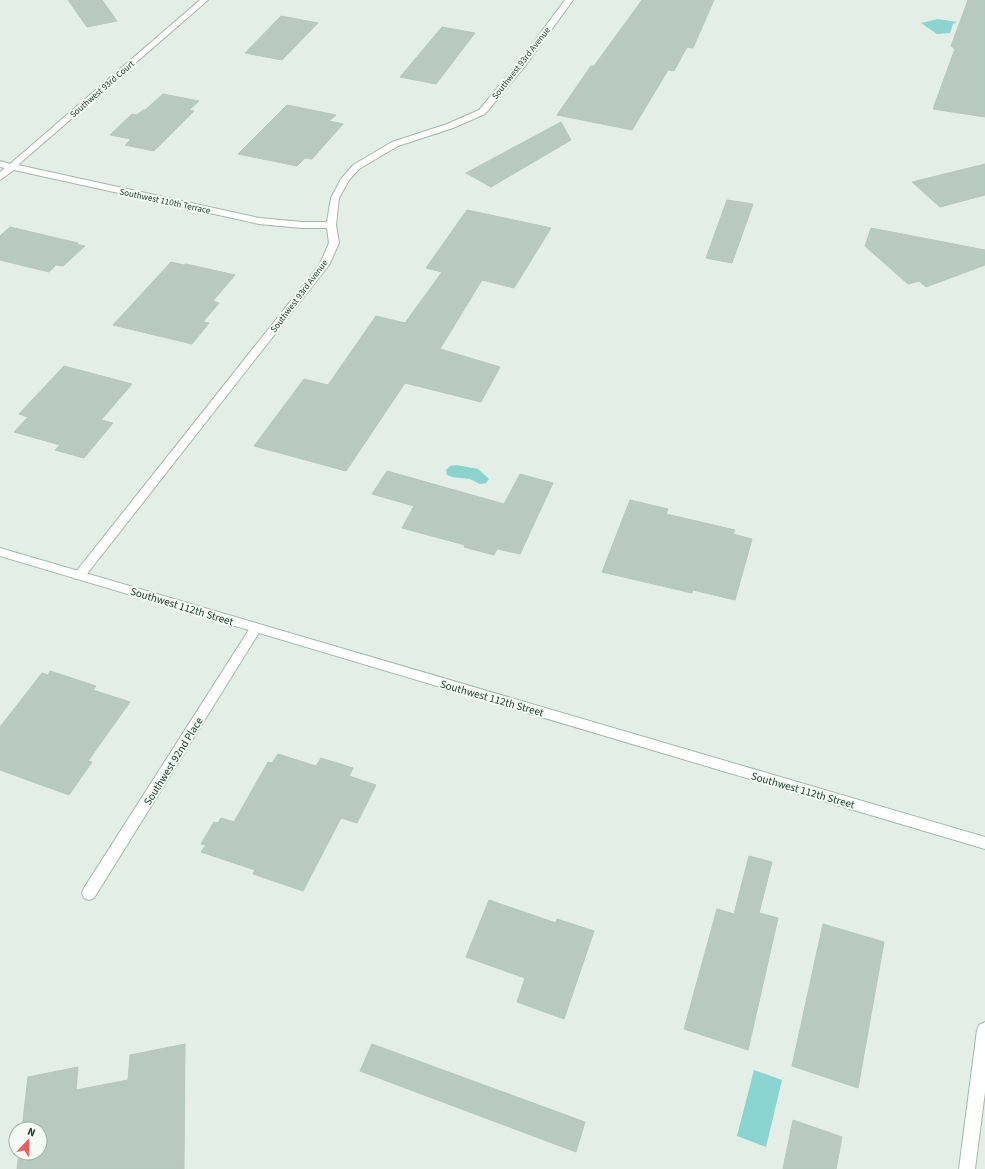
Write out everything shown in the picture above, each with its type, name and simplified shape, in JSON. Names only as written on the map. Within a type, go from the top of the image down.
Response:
[{"type":"street","name":"Southwest 93rd Court","points":[[0,178],[204,0]]},
{"type":"street","name":"Southwest 93rd Avenue","points":[[80,576],[324,265],[330,255],[334,243],[331,225],[334,198],[345,178],[356,167],[395,144],[450,126],[482,112],[522,64],[569,0]]},
{"type":"street","name":"Southwest 110th Terrace","points":[[0,164],[259,221],[302,225],[331,225]]},
{"type":"street","name":"Southwest 112th Street","points":[[0,552],[985,843]]},
{"type":"street","name":"Southwest 92nd Place","points":[[90,893],[256,628]]},
{"type":"street","points":[[967,1169],[985,1030]]},
{"type":"water","points":[[938,19],[957,22],[953,24],[950,33],[937,34],[921,23]]},
{"type":"water","points":[[456,465],[478,469],[489,479],[486,483],[480,484],[470,479],[447,475],[446,470],[450,466]]},
{"type":"water","points":[[754,1070],[782,1080],[766,1147],[737,1136]]},
{"type":"building","points":[[68,0],[102,0],[117,21],[87,27]]},
{"type":"building","points":[[642,0],[714,0],[693,48],[687,47],[674,71],[668,70],[632,130],[557,115],[591,66],[594,66]]},
{"type":"building","points":[[968,0],[985,0],[985,117],[933,109],[955,49],[951,46]]},
{"type":"building","points":[[281,16],[318,23],[282,60],[245,53]]},
{"type":"building","points":[[442,27],[475,33],[436,84],[400,77]]},
{"type":"building","points":[[163,94],[199,101],[189,110],[194,111],[154,151],[125,145],[131,139],[110,135],[132,114],[137,115],[145,110]]},
{"type":"building","points":[[287,105],[336,115],[329,121],[343,124],[312,159],[305,158],[297,166],[238,154]]},
{"type":"building","points":[[561,122],[571,140],[491,187],[466,173]]},
{"type":"building","points":[[985,164],[985,195],[940,207],[912,182]]},
{"type":"building","points":[[727,200],[753,204],[732,263],[706,258]]},
{"type":"building","points":[[467,210],[551,228],[514,288],[482,280],[440,349],[500,367],[481,402],[405,383],[346,471],[254,446],[304,379],[328,385],[376,316],[405,323],[442,272],[426,268]]},
{"type":"building","points":[[10,227],[85,246],[63,266],[56,265],[49,272],[0,260],[0,236]]},
{"type":"building","points":[[871,228],[985,250],[985,265],[926,287],[919,281],[908,284],[865,246]]},
{"type":"building","points":[[171,262],[235,275],[213,301],[219,303],[203,322],[209,323],[192,344],[113,325]]},
{"type":"building","points":[[64,366],[132,384],[101,420],[113,423],[84,458],[55,450],[60,445],[14,432],[28,417],[19,414]]},
{"type":"building","points":[[387,471],[504,504],[520,474],[553,483],[520,554],[497,549],[494,555],[464,547],[465,545],[402,528],[414,506],[372,494]]},
{"type":"building","points":[[630,500],[668,509],[666,514],[735,530],[733,534],[752,539],[735,600],[693,590],[692,593],[602,572]]},
{"type":"building","points":[[50,671],[96,686],[93,690],[130,702],[88,761],[92,762],[69,795],[0,770],[0,727],[42,673],[48,675]]},
{"type":"building","points":[[278,754],[316,766],[321,758],[353,768],[349,776],[376,785],[357,823],[341,818],[303,891],[253,874],[255,870],[201,852],[206,845],[201,844],[214,822],[218,823],[221,818],[234,822],[268,762],[272,763]]},
{"type":"building","points":[[749,856],[772,862],[759,913],[778,918],[748,1050],[684,1029],[717,909],[734,914]]},
{"type":"building","points":[[489,900],[556,923],[557,919],[594,931],[564,1019],[517,1002],[525,978],[466,957]]},
{"type":"building","points":[[823,924],[884,942],[858,1088],[792,1066]]},
{"type":"building","points":[[185,1044],[184,1169],[17,1169],[18,1161],[48,1161],[48,1121],[23,1121],[28,1077],[78,1067],[76,1090],[128,1080],[130,1055]]},
{"type":"building","points":[[372,1044],[585,1122],[576,1152],[360,1071]]},
{"type":"building","points":[[793,1120],[842,1137],[836,1169],[783,1169]]}]
